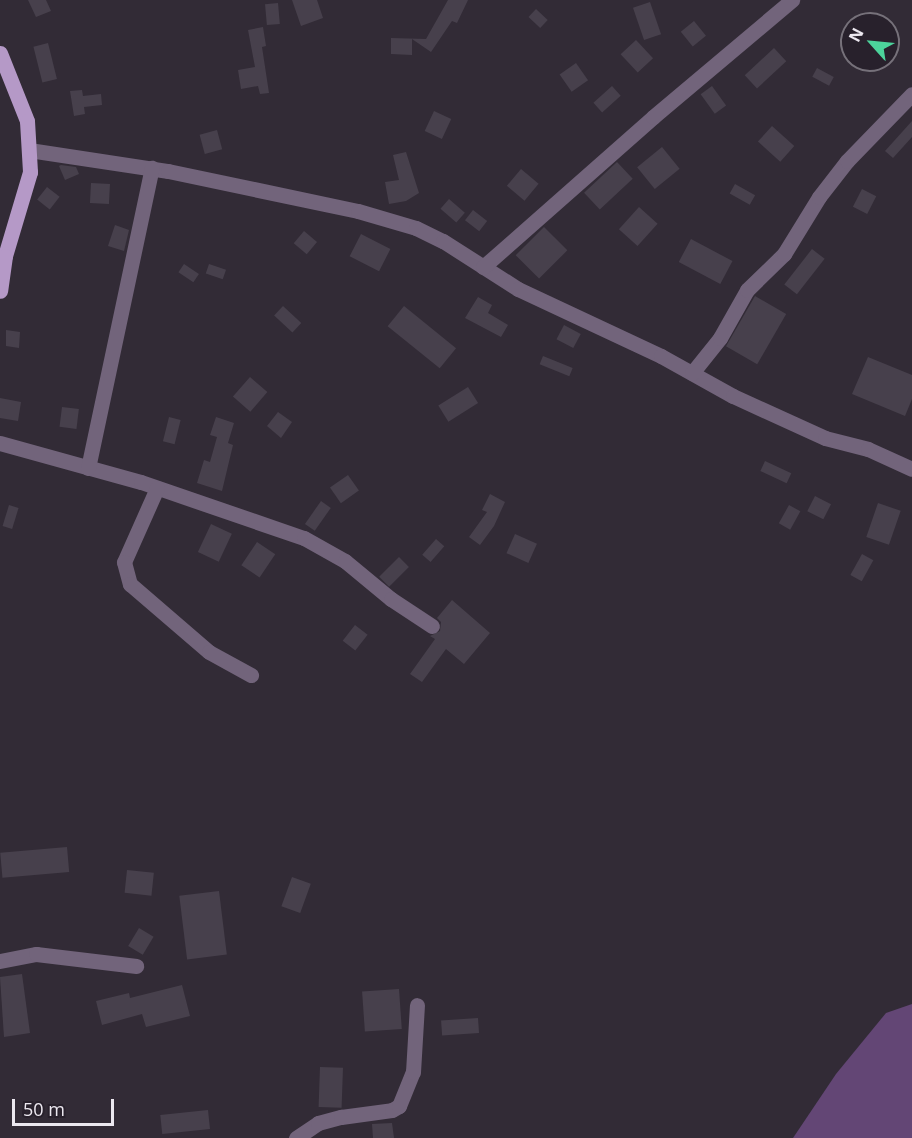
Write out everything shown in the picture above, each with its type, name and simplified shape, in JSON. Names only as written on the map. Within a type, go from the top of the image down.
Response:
[{"type":"main road","points":[[0,54],[27,121],[29,150],[27,190],[5,256],[0,291]]},
{"type":"street","points":[[483,267],[653,117],[792,0]]},
{"type":"street","points":[[692,373],[720,338],[747,290],[784,254],[819,197],[847,161],[912,94]]},
{"type":"street","points":[[29,150],[152,168],[358,211],[416,228],[518,289],[692,373],[733,396],[825,438],[868,449],[912,469]]},
{"type":"street","points":[[88,468],[152,168]]},
{"type":"street","points":[[0,443],[157,488],[270,525],[326,548],[390,599],[432,626]]},
{"type":"street","points":[[157,488],[124,562],[129,584],[209,652],[251,675]]},
{"type":"street","points":[[0,961],[36,954],[136,966]]},
{"type":"street","points":[[296,1138],[318,1123],[399,1106],[413,1072],[417,1005]]},
{"type":"shaded area","points":[[912,1004],[912,1138],[793,1138],[836,1074],[886,1013]]},
{"type":"building","points":[[28,0],[46,0],[51,11],[36,17]]},
{"type":"building","points":[[292,0],[317,0],[323,18],[301,26]]},
{"type":"building","points":[[448,0],[468,0],[457,23],[452,21],[431,52],[412,39],[412,55],[391,54],[391,38],[426,39]]},
{"type":"building","points":[[650,2],[661,34],[644,40],[633,8]]},
{"type":"building","points":[[278,3],[280,24],[267,25],[265,4]]},
{"type":"building","points":[[536,9],[548,20],[540,28],[528,17]]},
{"type":"building","points":[[694,21],[706,36],[693,46],[681,32]]},
{"type":"building","points":[[263,27],[266,46],[262,47],[269,93],[260,94],[258,86],[241,89],[238,70],[255,67],[248,30]]},
{"type":"building","points":[[636,40],[653,58],[638,73],[621,54]]},
{"type":"building","points":[[48,43],[57,79],[42,83],[33,47]]},
{"type":"building","points":[[774,48],[786,61],[757,88],[745,75]]},
{"type":"building","points":[[576,63],[588,80],[572,92],[560,74]]},
{"type":"building","points":[[817,68],[834,77],[829,86],[812,77]]},
{"type":"building","points":[[612,86],[621,96],[602,112],[593,103]]},
{"type":"building","points":[[712,86],[726,105],[715,114],[701,94]]},
{"type":"building","points":[[82,90],[83,96],[101,94],[102,105],[84,107],[85,114],[74,116],[70,91]]},
{"type":"building","points":[[434,111],[451,119],[442,139],[425,131]]},
{"type":"building","points":[[912,121],[912,137],[893,158],[885,151]]},
{"type":"building","points":[[772,126],[794,146],[780,162],[758,142]]},
{"type":"building","points":[[217,130],[222,149],[205,154],[200,135]]},
{"type":"building","points":[[662,147],[680,169],[655,189],[637,167]]},
{"type":"building","points":[[406,152],[419,193],[406,201],[389,204],[385,182],[399,180],[393,155]]},
{"type":"building","points":[[617,162],[633,179],[600,210],[584,193]]},
{"type":"building","points":[[59,166],[76,167],[79,174],[65,180]]},
{"type":"building","points":[[521,169],[539,184],[524,201],[507,186]]},
{"type":"building","points":[[91,183],[110,184],[109,204],[90,203]]},
{"type":"building","points":[[735,184],[755,195],[750,205],[730,194]]},
{"type":"building","points":[[47,187],[60,197],[50,209],[37,200]]},
{"type":"building","points":[[862,189],[876,196],[867,214],[853,207]]},
{"type":"building","points":[[449,199],[465,213],[456,223],[440,209]]},
{"type":"building","points":[[639,207],[658,224],[638,246],[619,229]]},
{"type":"building","points":[[473,210],[487,221],[479,231],[465,220]]},
{"type":"building","points":[[115,225],[129,230],[124,251],[108,246]]},
{"type":"building","points":[[544,227],[567,250],[539,279],[516,255]]},
{"type":"building","points":[[304,231],[317,242],[307,254],[294,243]]},
{"type":"building","points":[[361,234],[390,249],[379,271],[350,256]]},
{"type":"building","points":[[691,239],[732,261],[720,284],[679,262]]},
{"type":"building","points":[[812,249],[825,259],[797,294],[784,284]]},
{"type":"building","points":[[184,264],[199,274],[193,282],[178,272]]},
{"type":"building","points":[[209,264],[226,270],[223,279],[206,273]]},
{"type":"building","points":[[755,296],[786,314],[757,364],[726,346]]},
{"type":"building","points":[[478,297],[492,305],[488,313],[508,325],[501,337],[465,318]]},
{"type":"building","points":[[283,306],[301,323],[292,333],[274,316]]},
{"type":"building","points":[[404,306],[456,348],[440,368],[388,326]]},
{"type":"building","points":[[564,325],[581,334],[573,348],[556,339]]},
{"type":"building","points":[[6,330],[20,332],[19,348],[6,346]]},
{"type":"building","points":[[543,356],[573,368],[569,376],[540,364]]},
{"type":"building","points":[[868,357],[912,375],[912,399],[905,416],[852,394]]},
{"type":"building","points":[[250,377],[267,392],[250,412],[233,397]]},
{"type":"building","points":[[468,387],[478,403],[448,422],[438,406]]},
{"type":"building","points":[[0,398],[21,402],[18,421],[0,418]]},
{"type":"building","points":[[62,407],[79,409],[76,429],[60,427]]},
{"type":"building","points":[[278,412],[292,422],[281,438],[267,426]]},
{"type":"building","points":[[169,417],[181,420],[175,444],[163,441]]},
{"type":"building","points":[[216,417],[234,423],[228,443],[233,445],[222,491],[197,483],[204,460],[210,462],[217,437],[210,435]]},
{"type":"building","points":[[765,461],[791,473],[787,483],[760,471]]},
{"type":"building","points":[[348,475],[359,491],[341,503],[330,488]]},
{"type":"building","points":[[490,494],[505,502],[494,526],[480,545],[469,537],[487,512],[482,510]]},
{"type":"building","points":[[815,496],[831,504],[823,519],[807,511]]},
{"type":"building","points":[[321,501],[331,508],[315,531],[305,524]]},
{"type":"building","points":[[878,503],[901,511],[889,545],[866,537]]},
{"type":"building","points":[[9,505],[19,508],[12,529],[3,526]]},
{"type":"building","points":[[789,505],[800,511],[790,530],[779,523]]},
{"type":"building","points":[[211,524],[232,534],[219,562],[198,552]]},
{"type":"building","points":[[515,534],[537,544],[528,563],[506,553]]},
{"type":"building","points":[[436,539],[444,546],[431,562],[422,555]]},
{"type":"building","points":[[257,542],[275,554],[260,578],[241,565]]},
{"type":"building","points":[[862,554],[873,560],[862,581],[850,575]]},
{"type":"building","points":[[399,557],[409,567],[389,587],[379,577]]},
{"type":"building","points":[[452,600],[490,633],[464,664],[446,649],[422,682],[410,674],[435,639],[430,636],[440,631],[441,622],[437,618]]},
{"type":"building","points":[[355,625],[368,635],[355,651],[343,641]]},
{"type":"building","points":[[67,847],[69,872],[2,878],[0,853]]},
{"type":"building","points":[[127,870],[154,873],[151,896],[125,893]]},
{"type":"building","points":[[292,877],[311,884],[300,913],[281,906]]},
{"type":"building","points":[[219,891],[227,955],[187,959],[179,896]]},
{"type":"building","points":[[139,928],[154,937],[143,955],[128,946]]},
{"type":"building","points":[[22,974],[30,1033],[4,1037],[0,977]]},
{"type":"building","points":[[182,985],[190,1016],[146,1027],[142,1014],[102,1025],[96,1001],[129,993],[130,998]]},
{"type":"building","points":[[399,989],[402,1029],[365,1031],[362,992]]},
{"type":"building","points":[[478,1018],[479,1033],[442,1036],[441,1021]]},
{"type":"building","points":[[320,1067],[343,1068],[342,1108],[319,1107]]},
{"type":"building","points":[[208,1110],[210,1129],[162,1134],[160,1115]]},
{"type":"building","points":[[392,1123],[394,1138],[373,1138],[372,1124]]}]
